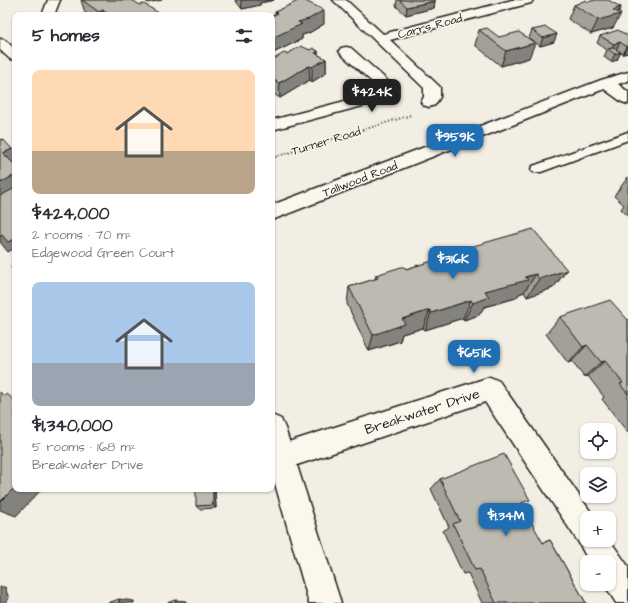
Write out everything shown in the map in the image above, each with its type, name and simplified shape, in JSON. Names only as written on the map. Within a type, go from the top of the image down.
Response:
[{"type":"street","points":[[49,12],[54,0]]},
{"type":"street","points":[[339,0],[432,87],[432,97],[429,102]]},
{"type":"street","name":"Carrs Road","points":[[380,39],[527,0]]},
{"type":"street","points":[[0,43],[12,53]]},
{"type":"street","points":[[275,124],[376,98],[379,80],[346,51]]},
{"type":"street","name":"Tallwood Road","points":[[275,212],[606,83],[628,76]]},
{"type":"street","points":[[606,83],[628,99]]},
{"type":"street","name":"Breakwater Drive","points":[[282,457],[490,389],[580,522]]},
{"type":"street","points":[[275,437],[325,603]]},
{"type":"street","points":[[616,575],[628,593]]},
{"type":"lane","points":[[537,169],[628,136]]},
{"type":"path","name":"Turner Road","points":[[275,157],[409,116],[414,113]]},
{"type":"building","points":[[82,0],[132,0],[140,5],[144,4],[157,12],[107,12],[103,10],[99,12]]},
{"type":"building","points":[[300,0],[324,10],[309,19],[298,22],[302,24],[275,37],[275,14],[278,13],[275,12]]},
{"type":"building","points":[[399,0],[435,0],[435,1],[407,7]]},
{"type":"building","points":[[586,0],[588,2],[595,0],[608,0],[621,7],[613,10],[621,14],[598,20],[574,5]]},
{"type":"building","points":[[546,27],[557,34],[543,38],[532,30]]},
{"type":"building","points":[[487,28],[499,37],[519,32],[535,43],[506,51],[479,30]]},
{"type":"building","points":[[618,30],[628,36],[627,47],[620,42],[614,44],[600,36]]},
{"type":"building","points":[[301,46],[310,50],[313,48],[318,51],[315,53],[326,59],[312,67],[309,66],[279,83],[275,81],[275,58],[284,53],[287,54]]},
{"type":"building","points":[[613,48],[621,52],[615,54],[608,49]]},
{"type":"building","points":[[3,139],[12,149],[3,153],[12,162],[12,177],[0,183],[0,140]]},
{"type":"building","points":[[12,190],[12,240],[8,242],[2,235],[0,236],[0,196]]},
{"type":"building","points":[[533,229],[567,270],[539,279],[536,274],[525,277],[528,280],[485,291],[489,297],[473,303],[471,300],[431,313],[430,310],[405,318],[402,319],[405,324],[373,335],[349,287],[378,278],[376,275],[401,267],[405,267],[406,269],[458,254],[456,251]]},
{"type":"building","points":[[610,300],[628,320],[628,394],[620,384],[623,383],[605,361],[601,362],[587,345],[583,347],[560,317]]},
{"type":"building","points":[[0,392],[4,396],[7,394],[12,398],[12,490],[0,502]]},
{"type":"building","points":[[504,454],[530,500],[521,503],[529,518],[543,543],[550,540],[586,603],[496,603],[480,569],[475,570],[453,524],[460,521],[440,479]]},
{"type":"building","points":[[196,492],[213,492],[213,505],[196,506]]},
{"type":"building","points":[[119,599],[119,603],[108,603]]},
{"type":"building","points":[[175,600],[176,603],[167,603]]}]
